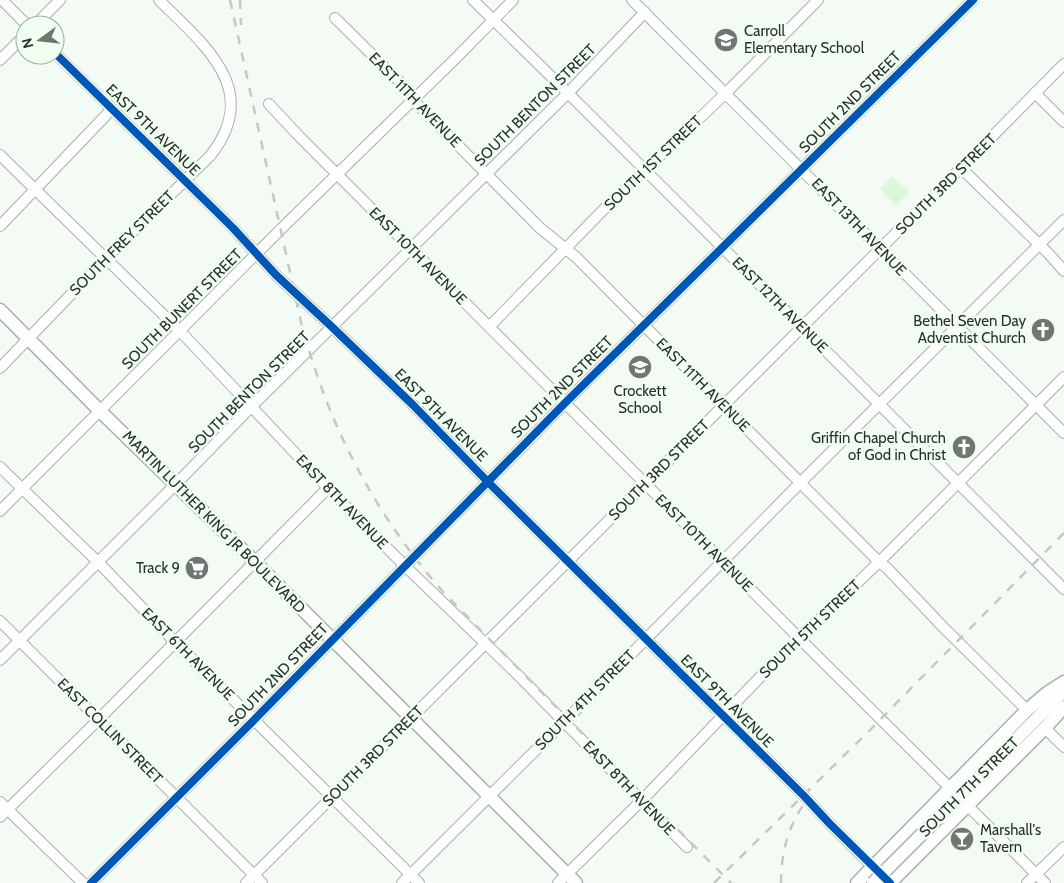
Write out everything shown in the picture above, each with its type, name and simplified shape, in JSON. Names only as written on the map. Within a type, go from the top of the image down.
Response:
[{"type":"main road","name":"MARTIN LUTHER KING JR BOULEVARD","points":[[0,310],[488,796],[567,880]]},
{"type":"main road","points":[[857,883],[1027,710],[1046,693],[1064,682]]},
{"type":"main road","name":"SOUTH 7TH STREET","points":[[873,883],[1064,691]]},
{"type":"main road","points":[[890,883],[1064,707]]},
{"type":"street","points":[[2,0],[17,15]]},
{"type":"street","points":[[45,15],[60,0]]},
{"type":"street","name":"SOUTH FREY STREET","points":[[0,368],[106,258],[210,156],[225,134],[232,110],[232,99],[230,88],[224,75],[201,43],[159,0]]},
{"type":"street","name":"EAST 12TH AVENUE","points":[[473,0],[1064,589]]},
{"type":"street","name":"SOUTH BUNERT STREET","points":[[0,511],[336,174],[513,0]]},
{"type":"street","name":"EAST 13TH AVENUE","points":[[632,0],[1064,434]]},
{"type":"street","name":"SOUTH 1ST STREET","points":[[489,327],[608,205],[726,93],[818,0]]},
{"type":"street","name":"SOUTH 2ND STREET","points":[[91,883],[643,324],[972,0]]},
{"type":"street","name":"SOUTH BENTON STREET","points":[[0,660],[251,407],[568,93],[645,12]]},
{"type":"street","name":"EAST 11TH AVENUE","points":[[335,18],[408,90],[416,103],[486,174],[540,228],[577,258],[1027,710]]},
{"type":"street","points":[[0,60],[15,45]]},
{"type":"street","name":"EAST 9TH AVENUE","points":[[65,63],[233,228],[276,275],[412,404],[890,883]]},
{"type":"street","name":"SOUTH 3RD STREET","points":[[246,883],[1064,64]]},
{"type":"street","points":[[1035,93],[1064,122]]},
{"type":"street","name":"EAST 10TH AVENUE","points":[[269,104],[336,174],[950,788]]},
{"type":"street","points":[[0,226],[112,109]]},
{"type":"street","name":"EAST 8TH AVENUE","points":[[0,155],[180,331],[328,488],[405,566],[518,675],[686,846]]},
{"type":"street","points":[[961,168],[1064,271]]},
{"type":"street","name":"SOUTH 4TH STREET","points":[[402,883],[1064,220]]},
{"type":"street","name":"SOUTH 5TH STREET","points":[[567,880],[641,800],[799,638],[879,562],[1064,377]]},
{"type":"street","name":"EAST 6TH AVENUE","points":[[0,467],[98,562],[175,642],[419,883]]},
{"type":"street","points":[[83,883],[2,809],[98,720],[328,488]]},
{"type":"street","name":"EAST COLLIN STREET","points":[[0,621],[262,883]]},
{"type":"street","points":[[1045,728],[1064,747]]},
{"type":"street","points":[[967,806],[1045,883]]},
{"type":"street","points":[[1028,883],[1064,847]]},
{"type":"green space","points":[[892,176],[909,192],[896,205],[880,189]]},
{"type":"railway","points":[[230,0],[303,331],[333,417],[355,464],[381,510],[411,553],[444,593],[731,883]]},
{"type":"railway","points":[[240,0],[241,25]]},
{"type":"railway","points":[[714,883],[867,733],[1064,533]]},
{"type":"railway","points":[[781,883],[781,871],[788,837],[797,816],[810,797]]},
{"type":"cycle path","points":[[91,883],[565,403],[973,0]]},
{"type":"cycle path","points":[[65,63],[233,228],[276,275],[412,404],[890,883]]},
{"type":"place","name":"Carroll Elementary School","points":[[726,40]]},
{"type":"place","name":"Bethel Seven Day Adventist Church","points":[[1043,330]]},
{"type":"place","name":"Crockett School","points":[[640,367]]},
{"type":"place","name":"Griffin Chapel Church of God in Christ","points":[[964,447]]},
{"type":"place","name":"Track 9","points":[[197,568]]},
{"type":"place","name":"Marshall's Tavern","points":[[962,839]]}]
